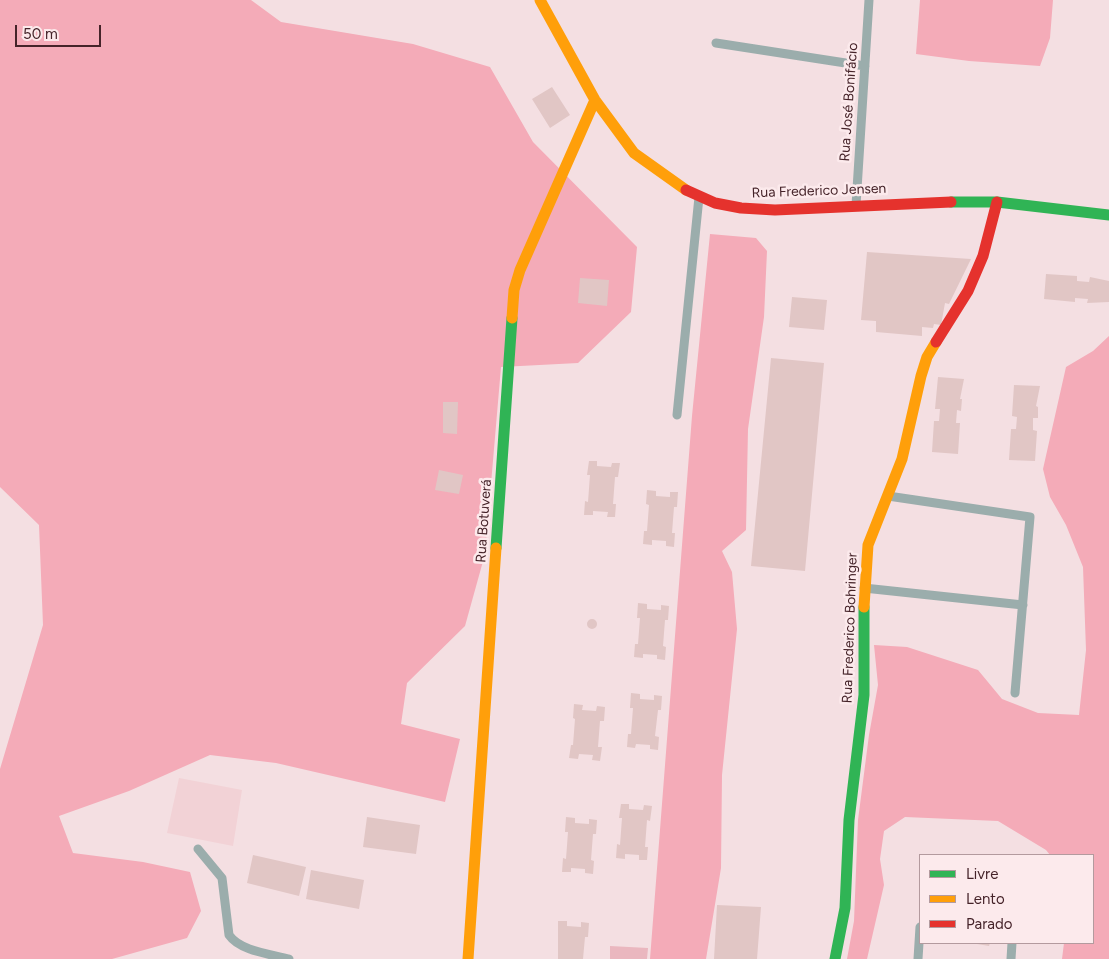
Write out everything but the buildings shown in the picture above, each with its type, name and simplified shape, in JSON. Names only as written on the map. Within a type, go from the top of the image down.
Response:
[{"type":"street","name":"Rua Frederico Jensen","points":[[540,0],[595,100],[634,153],[664,176],[700,198],[741,208],[775,210],[962,201],[997,202],[1109,216]]},
{"type":"street","name":"Rua José Bonifácio","points":[[856,205],[869,0]]},
{"type":"street","points":[[716,43],[864,66]]},
{"type":"street","name":"Rua Botuverá","points":[[468,959],[514,290],[520,270],[595,100]]},
{"type":"street","points":[[677,415],[700,198]]},
{"type":"street","name":"Rua Frederico Bohringer","points":[[835,959],[845,908],[849,820],[864,695],[864,588],[868,545],[902,459],[927,357],[968,291],[983,256],[997,202]]},
{"type":"street","points":[[888,496],[1030,517],[1015,694]]},
{"type":"street","points":[[864,588],[1023,605]]},
{"type":"street","points":[[198,849],[222,878],[229,935],[232,940],[240,945],[289,959]]},
{"type":"street","points":[[918,959],[919,943]]},
{"type":"street","points":[[1010,959],[1012,944]]},
{"type":"shaded area","points":[[0,0],[251,0],[281,22],[413,44],[490,67],[533,142],[637,247],[631,312],[578,363],[501,367],[485,554],[465,626],[407,683],[401,724],[460,739],[445,802],[276,763],[210,755],[129,791],[59,816],[73,853],[143,862],[190,872],[201,911],[187,938],[112,959],[0,959],[0,769],[43,625],[39,525],[0,487]]},
{"type":"shaded area","points":[[920,0],[1053,0],[1050,38],[1040,66],[969,61],[916,54]]},
{"type":"shaded area","points":[[710,234],[756,238],[767,251],[764,317],[748,429],[746,530],[722,551],[732,572],[737,629],[722,775],[721,868],[706,959],[650,959],[692,416]]},
{"type":"shaded area","points":[[1109,336],[1109,959],[1062,959],[1064,944],[1094,944],[1094,854],[1049,854],[1046,850],[998,821],[905,817],[884,831],[880,859],[884,885],[867,959],[847,959],[854,921],[858,820],[869,735],[878,685],[874,645],[907,647],[978,670],[1002,699],[1038,713],[1079,715],[1086,650],[1083,567],[1066,525],[1050,497],[1043,469],[1066,367],[1093,351]]},
{"type":"shaded area","points":[[179,778],[242,790],[233,846],[167,833]]},
{"type":"shaded area","points":[[610,946],[648,948],[647,959],[610,959]]},
{"type":"traffic: fast","points":[[951,202],[997,202],[1109,215]]},
{"type":"traffic: fast","points":[[496,548],[512,318]]},
{"type":"traffic: fast","points":[[835,959],[845,908],[849,820],[864,695],[864,607]]},
{"type":"traffic: slow","points":[[540,0],[595,100],[634,153],[686,190]]},
{"type":"traffic: slow","points":[[512,318],[514,290],[520,270],[595,100]]},
{"type":"traffic: slow","points":[[864,607],[868,545],[902,459],[921,376],[927,357],[936,342]]},
{"type":"traffic: slow","points":[[468,959],[496,548]]},
{"type":"traffic: jam","points":[[686,190],[715,203],[741,208],[775,210],[951,202]]},
{"type":"traffic: jam","points":[[936,342],[968,291],[983,256],[997,202]]}]
